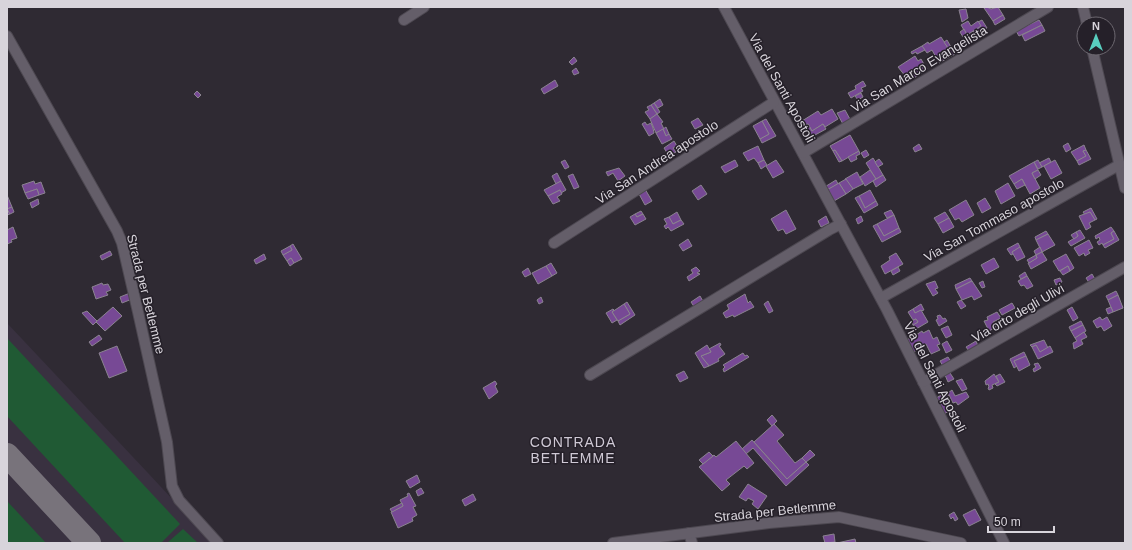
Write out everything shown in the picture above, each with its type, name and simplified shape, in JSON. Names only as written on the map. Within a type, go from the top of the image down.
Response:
[{"type":"street","points":[[404,20],[424,7]]},
{"type":"street","name":"Via del Santi Apostoli","points":[[724,7],[881,298],[1004,543]]},
{"type":"street","name":"Via San Marco Evangelista","points":[[803,153],[1048,7]]},
{"type":"street","name":"Strada per Betlemme","points":[[7,36],[117,231],[122,243],[165,434],[172,486],[179,500],[218,543]]},
{"type":"street","points":[[1094,56],[1125,188]]},
{"type":"street","name":"Via San Andrea apostolo","points":[[554,243],[774,102]]},
{"type":"street","name":"Via San Tommaso apostolo","points":[[881,298],[1119,165]]},
{"type":"street","points":[[590,375],[828,230],[841,224]]},
{"type":"street","name":"Via orto degli Ulivi","points":[[923,382],[1125,267]]},
{"type":"street","name":"Strada per Betlemme","points":[[613,543],[691,538],[769,523],[839,517],[961,543]]},
{"type":"shaded area","points":[[7,323],[148,473],[213,543],[7,543]]},
{"type":"green space","points":[[7,338],[180,524],[161,543],[125,543],[7,416]]},
{"type":"green space","points":[[7,501],[46,543],[7,543]]},
{"type":"green space","points":[[183,529],[198,543],[167,543]]},
{"type":"building","points":[[987,7],[991,9],[998,7],[1003,15],[993,21],[984,8]]},
{"type":"building","points":[[966,9],[968,18],[962,22],[959,10]]},
{"type":"building","points":[[1003,15],[1005,19],[995,25],[993,21]]},
{"type":"building","points":[[982,20],[987,28],[975,35],[973,31],[981,26],[978,22]]},
{"type":"building","points":[[1039,20],[1042,25],[1019,36],[1016,31]]},
{"type":"building","points":[[968,21],[971,26],[978,21],[981,26],[967,35],[961,25]]},
{"type":"building","points":[[1042,25],[1045,31],[1025,41],[1022,35]]},
{"type":"building","points":[[964,29],[967,35],[963,37],[960,32]]},
{"type":"building","points":[[941,37],[950,51],[937,59],[932,50],[927,53],[922,46]]},
{"type":"building","points":[[947,40],[955,54],[939,63],[937,59],[950,51],[944,42]]},
{"type":"building","points":[[922,46],[925,50],[917,54],[916,52],[912,54],[911,52]]},
{"type":"building","points":[[915,56],[918,61],[921,59],[925,66],[917,70],[916,68],[906,77],[898,67]]},
{"type":"building","points":[[574,57],[577,61],[572,65],[569,62]]},
{"type":"building","points":[[925,66],[927,69],[914,78],[911,71]]},
{"type":"building","points":[[576,68],[579,73],[574,75],[572,71]]},
{"type":"building","points":[[555,80],[558,86],[544,94],[541,89]]},
{"type":"building","points":[[863,81],[866,86],[861,88],[863,91],[851,98],[848,93],[856,89],[855,86]]},
{"type":"building","points":[[197,91],[201,95],[198,98],[194,94]]},
{"type":"building","points":[[861,93],[863,97],[858,100],[855,96]]},
{"type":"building","points":[[660,99],[663,105],[658,108],[654,103]]},
{"type":"building","points":[[654,103],[660,112],[657,114],[651,105]]},
{"type":"building","points":[[651,105],[657,114],[650,119],[645,112],[649,110],[647,107]]},
{"type":"building","points":[[832,109],[838,119],[825,127],[823,124],[812,131],[808,124],[804,126],[802,121],[818,111],[821,115]]},
{"type":"building","points":[[845,110],[851,121],[844,126],[837,113]]},
{"type":"building","points":[[657,114],[663,122],[661,123],[664,129],[656,133],[650,119]]},
{"type":"building","points":[[698,118],[703,125],[695,129],[691,122]]},
{"type":"building","points":[[766,119],[776,136],[762,143],[760,139],[769,134],[762,121]]},
{"type":"building","points":[[762,121],[769,134],[760,139],[753,126]]},
{"type":"building","points":[[645,122],[647,125],[651,123],[653,128],[654,133],[649,136],[642,124]]},
{"type":"building","points":[[808,124],[812,131],[823,124],[826,129],[815,135],[809,134],[804,126]]},
{"type":"building","points":[[666,127],[669,134],[666,136],[663,129]]},
{"type":"building","points":[[663,129],[666,136],[669,134],[672,139],[662,144],[656,133]]},
{"type":"building","points":[[850,135],[859,151],[842,161],[835,150],[833,151],[830,146]]},
{"type":"building","points":[[674,141],[677,146],[673,148],[676,152],[669,156],[664,148]]},
{"type":"building","points":[[1068,143],[1071,149],[1066,152],[1063,146]]},
{"type":"building","points":[[919,144],[922,149],[915,152],[913,148]]},
{"type":"building","points":[[1084,145],[1086,150],[1083,151],[1086,156],[1077,161],[1071,152]]},
{"type":"building","points":[[758,146],[764,160],[758,163],[754,158],[748,161],[743,153]]},
{"type":"building","points":[[835,150],[842,161],[839,162],[833,151]]},
{"type":"building","points":[[866,150],[869,155],[864,158],[861,153]]},
{"type":"building","points":[[1086,150],[1091,159],[1079,165],[1077,161],[1086,156],[1083,151]]},
{"type":"building","points":[[859,151],[860,154],[856,156],[857,159],[851,162],[848,157]]},
{"type":"building","points":[[873,158],[883,175],[876,179],[866,163]]},
{"type":"building","points":[[1049,158],[1051,162],[1042,167],[1039,163]]},
{"type":"building","points":[[879,159],[883,164],[878,167],[875,162]]},
{"type":"building","points":[[565,160],[569,167],[565,169],[561,162]]},
{"type":"building","points":[[735,160],[738,166],[725,173],[721,167]]},
{"type":"building","points":[[764,160],[767,165],[761,169],[758,163]]},
{"type":"building","points":[[776,160],[784,172],[773,178],[766,166]]},
{"type":"building","points":[[1038,160],[1042,167],[1038,169],[1034,162]]},
{"type":"building","points":[[1055,160],[1062,173],[1051,179],[1044,166]]},
{"type":"building","points":[[1034,162],[1038,170],[1032,173],[1040,188],[1030,194],[1022,179],[1014,184],[1009,176]]},
{"type":"building","points":[[619,168],[625,176],[618,181],[613,173],[608,176],[606,172]]},
{"type":"building","points":[[870,170],[876,179],[865,186],[860,177]]},
{"type":"building","points":[[1038,170],[1041,175],[1035,179],[1032,173]]},
{"type":"building","points":[[857,172],[863,184],[853,189],[845,179]]},
{"type":"building","points":[[557,173],[561,181],[556,184],[552,176]]},
{"type":"building","points":[[573,174],[579,187],[574,189],[568,176]]},
{"type":"building","points":[[883,175],[886,180],[876,187],[873,181]]},
{"type":"building","points":[[846,179],[853,189],[846,194],[839,183]]},
{"type":"building","points":[[1022,179],[1025,185],[1017,189],[1014,184]]},
{"type":"building","points":[[836,180],[838,184],[827,190],[823,188]]},
{"type":"building","points":[[34,181],[35,184],[41,182],[45,193],[39,195],[37,189],[25,193],[22,185]]},
{"type":"building","points":[[561,181],[566,190],[561,193],[560,190],[548,196],[544,190]]},
{"type":"building","points":[[839,183],[846,194],[834,201],[827,190]]},
{"type":"building","points":[[1008,183],[1015,196],[1001,204],[995,191]]},
{"type":"building","points":[[701,185],[707,194],[698,200],[692,191]]},
{"type":"building","points":[[37,189],[39,195],[28,199],[25,193]]},
{"type":"building","points":[[645,189],[652,201],[645,205],[639,194]]},
{"type":"building","points":[[560,190],[562,194],[557,197],[560,201],[553,204],[548,196]]},
{"type":"building","points":[[870,190],[876,201],[865,208],[859,196]]},
{"type":"building","points":[[7,195],[12,207],[7,209]]},
{"type":"building","points":[[859,196],[865,208],[876,201],[878,205],[864,213],[855,198]]},
{"type":"building","points":[[985,198],[991,208],[982,213],[977,203]]},
{"type":"building","points":[[38,199],[39,204],[32,208],[30,203]]},
{"type":"building","points":[[966,200],[974,215],[962,222],[959,218],[955,220],[949,210]]},
{"type":"building","points":[[12,207],[14,212],[10,214],[7,209]]},
{"type":"building","points":[[1091,208],[1097,219],[1095,220],[1090,212],[1085,215],[1083,212]]},
{"type":"building","points":[[786,210],[796,229],[786,234],[783,229],[778,231],[771,219]]},
{"type":"building","points":[[891,210],[894,215],[887,218],[884,213]]},
{"type":"building","points":[[641,211],[643,214],[637,217],[635,214]]},
{"type":"building","points":[[677,212],[681,220],[673,224],[669,217]]},
{"type":"building","points":[[945,212],[949,218],[938,224],[934,218]]},
{"type":"building","points":[[1090,212],[1095,220],[1089,223],[1091,227],[1086,230],[1079,216]]},
{"type":"building","points":[[635,214],[637,217],[643,214],[646,219],[635,225],[630,217]]},
{"type":"building","points":[[894,215],[899,228],[884,236],[877,224]]},
{"type":"building","points":[[826,216],[829,223],[821,227],[818,221]]},
{"type":"building","points":[[861,216],[863,221],[858,224],[856,219]]},
{"type":"building","points":[[669,217],[673,224],[681,220],[684,224],[671,231],[668,227],[666,229],[664,226],[667,224],[664,219]]},
{"type":"building","points":[[949,218],[954,227],[943,233],[938,224]]},
{"type":"building","points":[[877,224],[884,236],[899,228],[901,232],[882,242],[873,226]]},
{"type":"building","points":[[13,227],[17,238],[11,240],[12,242],[7,244],[7,230]]},
{"type":"building","points":[[1111,227],[1114,231],[1111,233],[1114,239],[1103,245],[1102,243],[1099,245],[1097,242],[1100,240],[1099,237],[1096,239],[1095,236]]},
{"type":"building","points":[[1080,230],[1085,238],[1071,246],[1068,242],[1078,236],[1076,232]]},
{"type":"building","points":[[1046,231],[1048,234],[1036,240],[1035,237]]},
{"type":"building","points":[[1114,231],[1119,240],[1105,248],[1103,245],[1114,239],[1111,233]]},
{"type":"building","points":[[1076,232],[1078,236],[1074,239],[1071,235]]},
{"type":"building","points":[[1048,234],[1055,245],[1042,252],[1036,240]]},
{"type":"building","points":[[688,239],[692,246],[683,251],[679,245]]},
{"type":"building","points":[[1089,240],[1093,248],[1088,250],[1090,253],[1085,256],[1084,253],[1079,256],[1074,248]]},
{"type":"building","points":[[1018,243],[1020,247],[1012,252],[1013,254],[1011,255],[1007,249]]},
{"type":"building","points":[[293,244],[302,259],[294,263],[291,258],[287,261],[283,255],[292,250],[290,246]]},
{"type":"building","points":[[290,246],[292,250],[283,255],[281,251]]},
{"type":"building","points":[[1020,247],[1025,257],[1017,261],[1012,252]]},
{"type":"building","points":[[1040,247],[1042,252],[1036,255],[1034,251]]},
{"type":"building","points":[[110,251],[112,255],[102,260],[100,256]]},
{"type":"building","points":[[1042,252],[1047,260],[1031,269],[1028,263],[1037,258],[1036,255]]},
{"type":"building","points":[[896,253],[903,264],[885,274],[881,266],[890,260],[889,257]]},
{"type":"building","points":[[264,254],[266,259],[256,264],[254,260]]},
{"type":"building","points":[[1066,254],[1074,268],[1070,271],[1068,266],[1059,271],[1053,261]]},
{"type":"building","points":[[1036,255],[1037,258],[1029,263],[1027,260]]},
{"type":"building","points":[[291,258],[294,263],[290,266],[287,261]]},
{"type":"building","points":[[994,258],[999,267],[986,274],[981,265]]},
{"type":"building","points":[[551,263],[557,273],[552,276],[546,266]]},
{"type":"building","points":[[546,266],[552,276],[538,284],[532,273]]},
{"type":"building","points":[[1068,266],[1070,271],[1063,275],[1060,271]]},
{"type":"building","points":[[696,267],[700,271],[697,273],[700,274],[689,281],[687,277],[693,273],[691,270]]},
{"type":"building","points":[[898,267],[900,271],[893,275],[891,271]]},
{"type":"building","points":[[528,268],[531,274],[525,277],[522,272]]},
{"type":"building","points":[[1025,272],[1027,276],[1021,279],[1019,276]]},
{"type":"building","points":[[1092,274],[1096,281],[1090,284],[1086,278]]},
{"type":"building","points":[[1027,276],[1033,286],[1027,289],[1024,285],[1021,286],[1018,281]]},
{"type":"building","points":[[970,278],[972,281],[956,289],[955,285]]},
{"type":"building","points":[[1060,278],[1062,282],[1056,285],[1054,280]]},
{"type":"building","points":[[935,281],[938,288],[935,289],[938,293],[933,296],[926,284]]},
{"type":"building","points":[[972,281],[982,296],[974,300],[972,296],[962,300],[956,289]]},
{"type":"building","points":[[983,281],[985,287],[982,288],[979,283]]},
{"type":"building","points":[[102,283],[103,285],[108,284],[111,290],[106,292],[108,295],[96,299],[92,287]]},
{"type":"building","points":[[1116,291],[1118,295],[1108,300],[1106,296]]},
{"type":"building","points":[[130,293],[132,299],[122,303],[120,297]]},
{"type":"building","points":[[745,294],[748,303],[750,301],[754,307],[734,317],[733,315],[726,318],[723,313],[729,309],[727,305]]},
{"type":"building","points":[[1118,295],[1123,308],[1113,312],[1108,300]]},
{"type":"building","points":[[700,296],[704,303],[695,308],[691,302]]},
{"type":"building","points":[[541,297],[543,302],[539,304],[537,300]]},
{"type":"building","points":[[961,300],[966,306],[961,309],[957,302]]},
{"type":"building","points":[[768,301],[773,311],[769,313],[764,304]]},
{"type":"building","points":[[627,302],[635,315],[620,325],[618,321],[630,314],[624,304]]},
{"type":"building","points":[[1012,303],[1015,308],[1002,315],[999,310]]},
{"type":"building","points":[[624,304],[630,314],[618,321],[612,312]]},
{"type":"building","points":[[921,304],[924,310],[915,313],[913,309]]},
{"type":"building","points":[[113,307],[122,316],[105,331],[96,322]]},
{"type":"building","points":[[1072,307],[1078,318],[1073,321],[1067,310]]},
{"type":"building","points":[[1111,307],[1113,312],[1108,314],[1106,309]]},
{"type":"building","points":[[613,309],[614,310],[612,312],[617,320],[612,323],[606,313]]},
{"type":"building","points":[[913,309],[915,313],[921,310],[928,322],[916,329],[913,325],[918,322],[916,319],[913,320],[908,312]]},
{"type":"building","points":[[87,311],[97,321],[93,325],[82,313]]},
{"type":"building","points":[[997,312],[1001,318],[993,322],[996,327],[989,331],[984,321],[988,320],[987,317]]},
{"type":"building","points":[[940,315],[947,321],[939,326],[936,320],[938,319],[937,316]]},
{"type":"building","points":[[1100,317],[1102,320],[1107,317],[1112,326],[1104,331],[1101,326],[1097,328],[1093,321]]},
{"type":"building","points":[[916,319],[918,322],[913,325],[911,321]]},
{"type":"building","points":[[1081,321],[1083,325],[1071,331],[1069,327]]},
{"type":"building","points":[[1083,325],[1086,331],[1075,338],[1071,331]]},
{"type":"building","points":[[948,326],[952,335],[946,338],[941,329]]},
{"type":"building","points":[[929,330],[933,339],[937,337],[940,344],[937,345],[940,350],[931,354],[926,344],[923,346],[920,341],[917,342],[920,349],[913,352],[905,340],[917,336],[916,335],[922,331],[923,333]]},
{"type":"building","points":[[1084,332],[1087,337],[1081,340],[1083,344],[1074,349],[1073,343],[1077,341],[1075,338]]},
{"type":"building","points":[[99,335],[102,339],[92,346],[89,342]]},
{"type":"building","points":[[1044,340],[1048,348],[1040,352],[1036,345],[1032,347],[1030,345]]},
{"type":"building","points":[[947,341],[952,350],[946,353],[942,344]]},
{"type":"building","points":[[976,341],[978,346],[969,351],[966,347]]},
{"type":"building","points":[[720,343],[721,345],[719,346],[725,354],[718,359],[719,361],[709,366],[701,356],[711,352],[709,349]]},
{"type":"building","points":[[707,345],[711,352],[701,356],[709,366],[704,368],[695,353]]},
{"type":"building","points":[[1036,345],[1040,352],[1050,346],[1053,352],[1038,359],[1032,347]]},
{"type":"building","points":[[117,346],[127,371],[109,378],[99,353]]},
{"type":"building","points":[[1024,352],[1026,356],[1014,361],[1017,366],[1014,368],[1010,359]]},
{"type":"building","points":[[743,353],[745,356],[747,355],[749,357],[724,372],[723,369],[725,367],[723,365]]},
{"type":"building","points":[[1026,356],[1030,365],[1019,371],[1014,361]]},
{"type":"building","points":[[948,357],[951,362],[943,366],[940,361]]},
{"type":"building","points":[[1038,363],[1041,368],[1034,372],[1033,369],[1036,367],[1034,364]]},
{"type":"building","points":[[684,371],[688,378],[680,382],[676,375]]},
{"type":"building","points":[[950,373],[954,379],[948,382],[945,375]]},
{"type":"building","points":[[994,374],[999,382],[992,385],[993,388],[989,390],[988,384],[986,385],[985,381]]},
{"type":"building","points":[[1000,374],[1005,382],[997,386],[995,384],[999,382],[996,376]]},
{"type":"building","points":[[962,379],[967,389],[962,391],[956,381]]},
{"type":"building","points":[[495,381],[497,384],[495,386],[498,392],[489,399],[483,388]]},
{"type":"building","points":[[952,390],[955,396],[966,392],[969,397],[958,405],[956,402],[953,403],[948,393]]},
{"type":"building","points":[[947,392],[949,396],[938,402],[936,398]]},
{"type":"building","points":[[947,398],[951,406],[947,407],[949,411],[944,414],[938,402]]},
{"type":"building","points":[[772,415],[777,421],[772,426],[767,420]]},
{"type":"building","points":[[774,424],[784,435],[777,441],[795,463],[802,458],[806,462],[787,479],[754,442]]},
{"type":"building","points":[[752,440],[787,479],[806,462],[809,465],[786,486],[753,448],[746,454],[742,449]]},
{"type":"building","points":[[736,441],[754,463],[747,469],[744,466],[726,480],[730,484],[722,491],[699,467],[714,455],[716,457]]},
{"type":"building","points":[[810,450],[815,455],[806,462],[802,458]]},
{"type":"building","points":[[709,452],[713,456],[703,464],[699,460]]},
{"type":"building","points":[[417,475],[420,482],[410,488],[406,481]]},
{"type":"building","points":[[748,484],[767,496],[758,509],[752,504],[754,501],[748,498],[746,501],[739,497]]},
{"type":"building","points":[[421,488],[424,493],[418,496],[416,491]]},
{"type":"building","points":[[409,493],[416,506],[413,507],[417,515],[412,518],[413,521],[398,528],[391,512],[403,506],[400,500],[408,496],[407,494]]},
{"type":"building","points":[[473,494],[476,500],[465,506],[462,500]]},
{"type":"building","points":[[402,503],[403,506],[392,512],[390,509]]},
{"type":"building","points":[[975,509],[981,520],[969,526],[963,515]]},
{"type":"building","points":[[954,512],[958,519],[955,521],[953,517],[951,519],[949,515]]},
{"type":"building","points":[[834,534],[835,542],[825,543],[823,536]]},
{"type":"building","points":[[855,539],[856,543],[837,543]]},
{"type":"taxiway","points":[[7,455],[89,543]]},
{"type":"district","name":"CONTRADA BETLEMME","points":[[573,450]]}]
